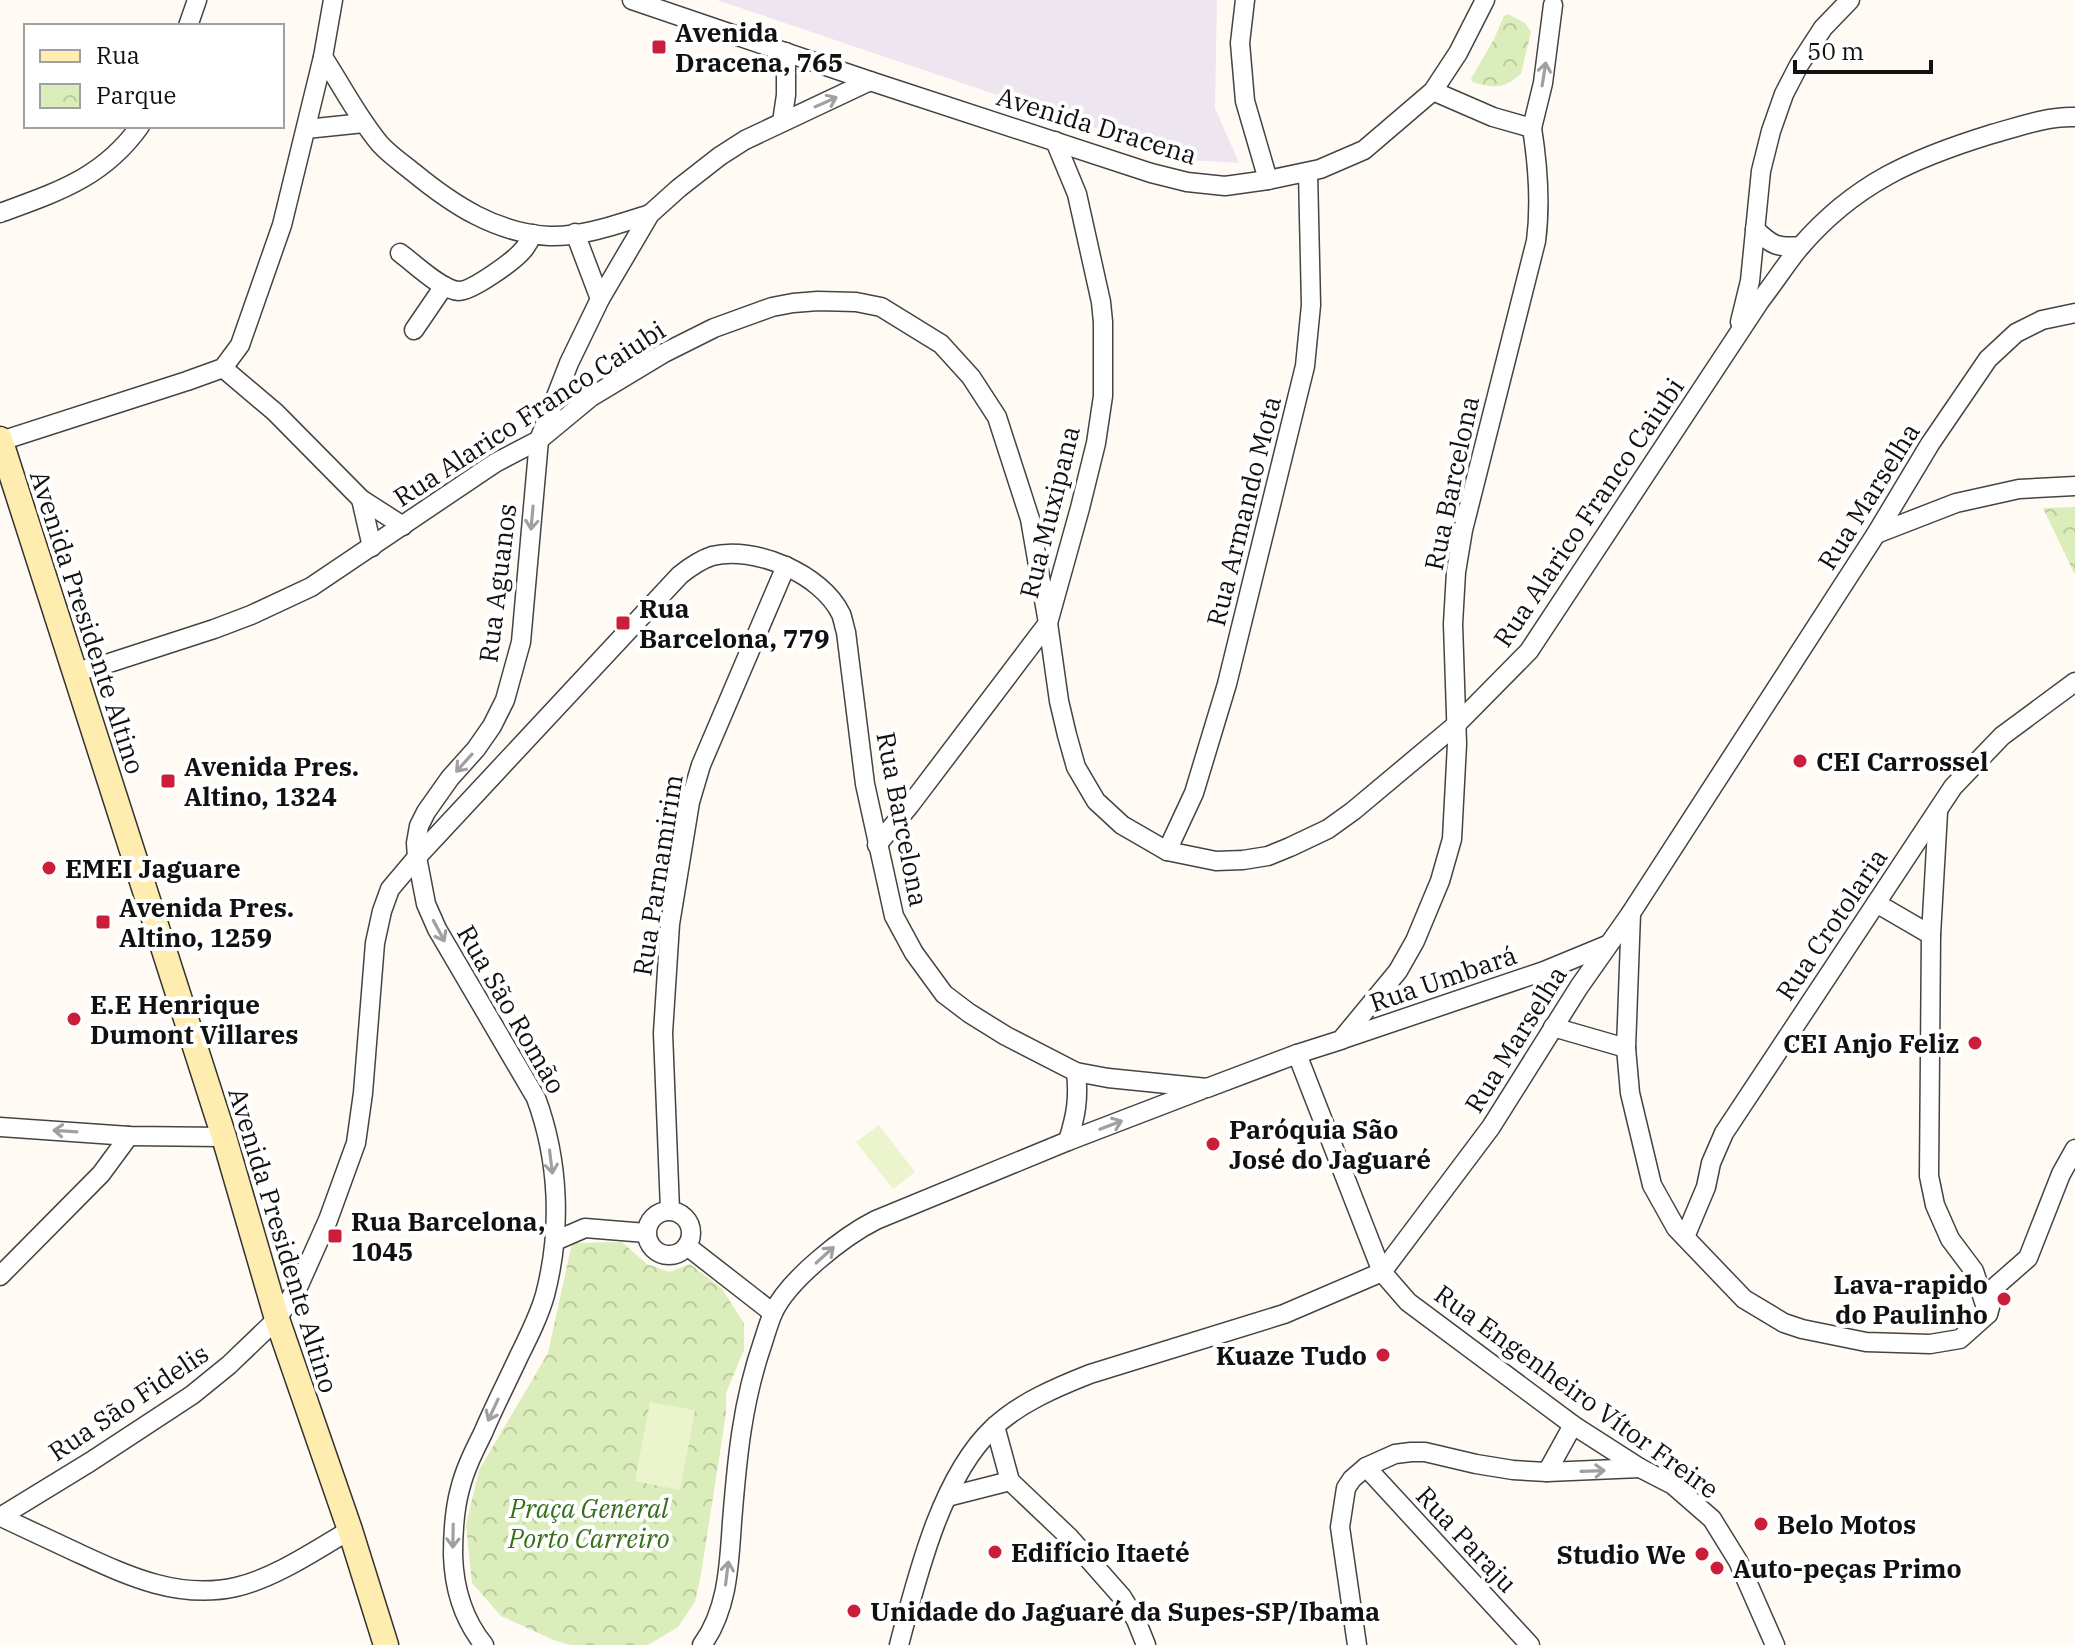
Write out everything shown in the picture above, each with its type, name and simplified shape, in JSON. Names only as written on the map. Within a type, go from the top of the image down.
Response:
[{"type":"main road","name":"Avenida Presidente Altino","points":[[0,440],[224,1137],[277,1319],[386,1645]]},
{"type":"street","points":[[189,24],[197,0]]},
{"type":"street","points":[[0,440],[223,368],[240,345],[282,225],[323,57],[333,0]]},
{"type":"street","name":"Avenida Dracena","points":[[632,0],[1151,173],[1187,182],[1225,186],[1320,169],[1364,150],[1433,91],[1458,53],[1485,0]]},
{"type":"street","points":[[1245,0],[1240,43],[1245,101],[1268,180]]},
{"type":"street","points":[[1735,340],[1750,281],[1761,171],[1771,131],[1784,94],[1799,65],[1823,28],[1850,0]]},
{"type":"street","points":[[1433,91],[1493,117],[1532,128],[1543,83],[1550,2]]},
{"type":"street","points":[[782,122],[788,78],[786,52]]},
{"type":"street","points":[[323,57],[382,147],[461,208],[501,227],[551,236],[610,227],[650,214]]},
{"type":"street","name":"Rua Aguanos","points":[[417,857],[419,826],[426,812],[476,749],[505,700],[521,642],[539,440],[569,363],[600,299],[650,214],[679,188],[745,140],[870,81]]},
{"type":"street","name":"Rua Alarico Franco Caiubi","points":[[74,672],[214,629],[311,587],[495,463],[539,440],[591,397],[664,353],[714,328],[772,307],[793,303],[856,302],[881,307],[941,344],[971,377],[997,417],[1030,519],[1059,701],[1076,767],[1096,801],[1122,825],[1167,851],[1216,861],[1268,856],[1328,829],[1353,811],[1457,724],[1529,651],[1760,301],[1801,246],[1833,215],[1860,191],[1906,164],[2027,124],[2075,117]]},
{"type":"street","points":[[306,129],[364,123]]},
{"type":"street","points":[[0,213],[90,176],[113,158],[138,128]]},
{"type":"street","name":"Rua Barcelona","points":[[277,1319],[313,1257],[356,1143],[374,955],[382,911],[390,889],[680,575],[698,561],[714,556],[751,555],[786,566],[828,595],[841,614],[846,632],[865,784],[894,916],[914,953],[944,994],[1006,1036],[1076,1072],[1132,1081],[1207,1088],[1341,1040],[1398,971],[1415,941],[1440,881],[1452,839],[1457,724],[1453,624],[1456,572],[1470,502],[1536,241],[1538,164],[1532,128]]},
{"type":"street","name":"Rua Muxipana","points":[[877,845],[1048,623],[1096,443],[1103,396],[1101,302],[1077,194],[1055,141]]},
{"type":"street","name":"Rua Armando Mota","points":[[1167,851],[1194,793],[1227,684],[1305,366],[1311,305],[1308,172]]},
{"type":"street","points":[[1755,229],[1775,245],[1801,246]]},
{"type":"street","points":[[575,233],[600,299]]},
{"type":"street","points":[[400,253],[444,286],[458,291],[468,289],[508,263],[524,249],[533,234]]},
{"type":"street","points":[[414,330],[444,286]]},
{"type":"street","name":"Rua Marselha","points":[[899,1645],[936,1522],[971,1452],[995,1426],[1059,1386],[1284,1314],[1382,1272],[1491,1127],[1553,1027],[1631,913],[1876,534],[1930,444],[1988,359],[2016,333],[2042,320],[2075,313]]},
{"type":"street","points":[[223,368],[275,412],[361,499],[403,526]]},
{"type":"street","points":[[1876,534],[1969,500],[2019,489],[2075,486]]},
{"type":"street","points":[[361,499],[372,547]]},
{"type":"street","name":"Rua Parnamirim","points":[[670,1210],[663,1033],[670,924],[690,802],[723,709],[786,566]]},
{"type":"street","name":"Rua Crotolaria","points":[[1685,1237],[1724,1133],[1953,787],[2002,736],[2075,682]]},
{"type":"street","points":[[1938,812],[1931,935],[1929,1176],[1935,1205],[1950,1239],[1974,1271],[1988,1314]]},
{"type":"street","name":"Rua São Romão","points":[[417,857],[426,904],[437,929],[536,1098],[544,1120],[556,1190],[555,1241],[540,1310],[470,1460],[455,1512],[453,1530],[457,1588],[464,1612],[484,1645]]},
{"type":"street","points":[[1876,903],[1931,935]]},
{"type":"street","points":[[1631,913],[1626,1048],[1630,1093],[1652,1185],[1676,1228],[1744,1299],[1784,1323],[1866,1342],[1930,1344],[1960,1339],[1988,1314],[1996,1286],[2028,1258],[2061,1174],[2075,1149]]},
{"type":"street","name":"Rua Umbará","points":[[1341,1040],[1544,971],[1607,945]]},
{"type":"street","points":[[1553,1027],[1626,1048]]},
{"type":"street","name":"Rua Engenheiro Vítor Freire","points":[[1297,1054],[1382,1272],[1408,1302],[1573,1425],[1640,1468],[1673,1485],[1712,1519],[1738,1561],[1775,1645]]},
{"type":"street","points":[[1068,1141],[1079,1097],[1076,1072]]},
{"type":"street","points":[[702,1645],[712,1631],[723,1600],[740,1429],[757,1360],[773,1313],[799,1280],[828,1252],[861,1228],[1068,1141],[1207,1088]]},
{"type":"street","points":[[0,1127],[129,1136],[224,1137]]},
{"type":"street","points":[[0,1276],[101,1174],[129,1136]]},
{"type":"street","points":[[670,1210],[681,1214],[689,1223],[691,1235],[687,1246],[671,1255],[659,1253],[650,1245],[646,1233],[653,1217],[670,1210]]},
{"type":"street","points":[[555,1241],[585,1228],[646,1233]]},
{"type":"street","points":[[687,1246],[773,1313]]},
{"type":"street","name":"Rua São Fidelis","points":[[0,1517],[192,1395],[277,1319]]},
{"type":"street","points":[[1547,1472],[1573,1425]]},
{"type":"street","points":[[995,1426],[1010,1481],[1069,1537],[1122,1597],[1146,1645]]},
{"type":"street","points":[[1357,1645],[1340,1527],[1346,1488],[1366,1467],[1395,1454],[1425,1452],[1500,1468],[1547,1472],[1640,1468]]},
{"type":"street","name":"Rua Paraju","points":[[1366,1467],[1530,1645]]},
{"type":"street","points":[[947,1497],[1010,1481]]},
{"type":"street","points":[[0,1517],[126,1575],[175,1589],[196,1590],[239,1586],[290,1565],[350,1530]]},
{"type":"shaded area","points":[[717,0],[1217,0],[1215,108],[1239,163],[1189,160]]},
{"type":"green space","points":[[1508,14],[1525,23],[1531,32],[1521,74],[1509,83],[1498,86],[1473,82],[1472,77],[1504,16]]},
{"type":"green space","points":[[2075,507],[2075,575],[2043,508]]},
{"type":"green space","points":[[879,1125],[915,1172],[893,1189],[856,1142]]},
{"type":"green space","name":"Praça General Porto Carreiro","points":[[622,1242],[647,1264],[669,1272],[690,1264],[722,1289],[744,1323],[744,1350],[726,1393],[726,1414],[695,1602],[678,1627],[648,1645],[571,1645],[501,1616],[472,1583],[466,1525],[479,1470],[548,1353],[572,1243]]},
{"type":"green space","points":[[650,1402],[695,1410],[680,1490],[635,1481]]},
{"type":"place","name":"Avenida Dracena, 765","points":[[659,47]]},
{"type":"place","name":"Rua Barcelona, 779","points":[[623,623]]},
{"type":"place","name":"CEI Carrossel","points":[[1800,761]]},
{"type":"place","name":"Avenida Pres. Altino, 1324","points":[[168,781]]},
{"type":"place","name":"EMEI Jaguare","points":[[49,868]]},
{"type":"place","name":"Avenida Pres. Altino, 1259","points":[[103,922]]},
{"type":"place","name":"E.E Henrique Dumont Villares","points":[[74,1019]]},
{"type":"place","name":"CEI Anjo Feliz","points":[[1975,1043]]},
{"type":"place","name":"Paróquia São José do Jaguaré","points":[[1213,1144]]},
{"type":"place","name":"Rua Barcelona, 1045","points":[[335,1236]]},
{"type":"place","name":"Lava-rapido do Paulinho","points":[[2004,1299]]},
{"type":"place","name":"Kuaze Tudo","points":[[1383,1355]]},
{"type":"place","name":"Belo Motos","points":[[1761,1524]]},
{"type":"place","name":"Edifício Itaeté","points":[[995,1552]]},
{"type":"place","name":"Studio We","points":[[1702,1554]]},
{"type":"place","name":"Auto-peças Primo","points":[[1717,1568]]},
{"type":"place","name":"Unidade do Jaguaré da Supes-SP/Ibama","points":[[854,1611]]}]
